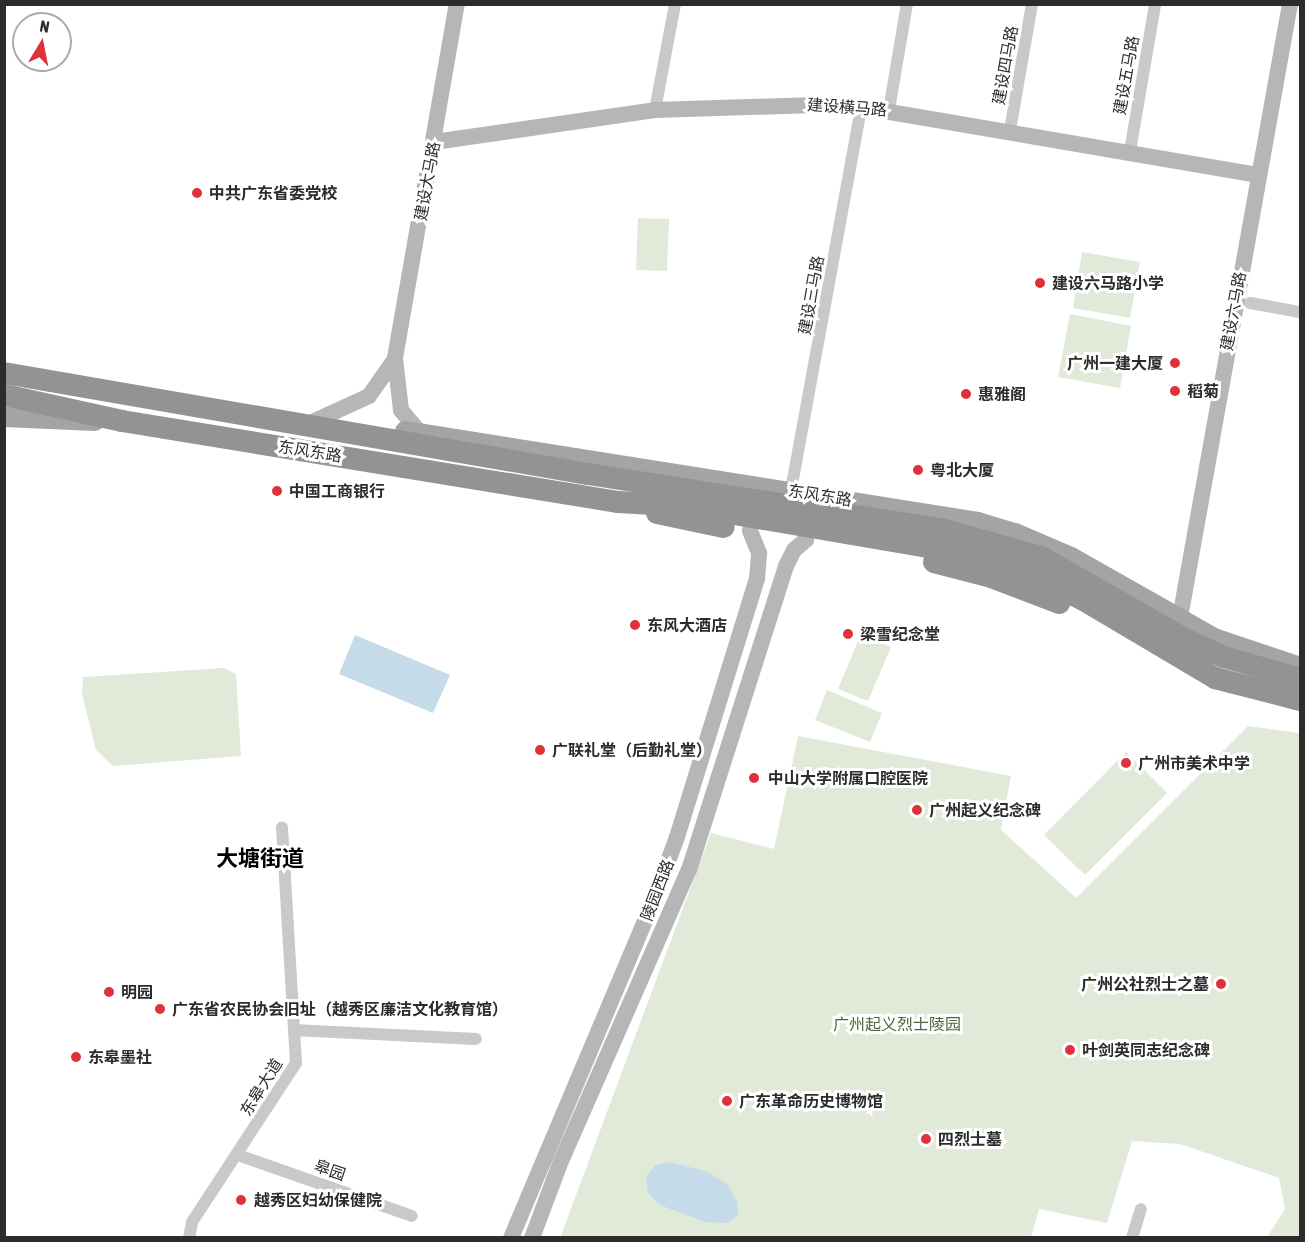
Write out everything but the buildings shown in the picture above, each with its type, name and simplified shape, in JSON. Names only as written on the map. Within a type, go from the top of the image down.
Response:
[{"type":"highway","name":"东风东路","points":[[4,372],[310,423],[565,471],[945,530],[1043,558],[1187,640],[1224,657],[1300,679]]},
{"type":"highway","name":"东风东路","points":[[4,395],[122,422],[618,502],[688,506],[988,559],[1082,599],[1198,669],[1242,688],[1300,700]]},
{"type":"highway","points":[[4,406],[122,422]]},
{"type":"highway","name":"东风东路","points":[[618,502],[686,522],[927,560],[991,577],[1090,617],[1216,693],[1300,713]]},
{"type":"main road","points":[[4,417],[122,422]]},
{"type":"main road","name":"东风东路","points":[[310,423],[347,423],[935,513],[1015,533],[1081,562],[1177,618],[1229,645],[1300,667]]},
{"type":"street","name":"建设大马路","points":[[396,358],[457,4]]},
{"type":"street","points":[[655,110],[675,4]]},
{"type":"street","points":[[889,110],[907,4]]},
{"type":"street","name":"建设四马路","points":[[1010,130],[1032,4]]},
{"type":"street","name":"建设五马路","points":[[1130,151],[1155,4]]},
{"type":"street","name":"建设六马路","points":[[1177,618],[1290,4]]},
{"type":"street","name":"建设横马路","points":[[434,142],[655,110],[862,105],[1257,175]]},
{"type":"street","name":"建设三马路","points":[[791,490],[862,105]]},
{"type":"street","points":[[1250,303],[1300,312]]},
{"type":"street","points":[[310,423],[369,396],[396,358]]},
{"type":"street","points":[[396,358],[400,410],[421,434]]},
{"type":"street","name":"陵园西路","points":[[511,1238],[663,876],[758,573],[758,542],[750,531]]},
{"type":"street","name":"陵园西路","points":[[532,1238],[561,1161],[689,870],[782,578],[794,550],[806,540]]},
{"type":"street","points":[[758,573],[774,570],[782,578]]},
{"type":"street","points":[[1177,618],[1187,656],[1198,669]]},
{"type":"street","name":"东皋大道","points":[[189,1238],[192,1222],[238,1155],[296,1063],[282,827]]},
{"type":"street","points":[[663,876],[689,870]]},
{"type":"street","points":[[294,1030],[476,1039]]},
{"type":"street","name":"皋园","points":[[238,1155],[412,1216]]},
{"type":"street","points":[[1132,1238],[1141,1209]]},
{"type":"green space","points":[[638,218],[669,219],[667,271],[636,270]]},
{"type":"green space","points":[[1082,252],[1140,262],[1130,318],[1073,308]]},
{"type":"green space","points":[[1070,314],[1131,326],[1120,388],[1058,377]]},
{"type":"green space","points":[[861,634],[891,647],[868,701],[838,689]]},
{"type":"green space","points":[[224,668],[236,674],[241,756],[113,766],[96,750],[82,694],[83,677]]},
{"type":"green space","points":[[827,690],[882,713],[870,742],[815,720]]},
{"type":"green space","name":"广州起义烈士陵园","points":[[1248,726],[1300,733],[1300,1237],[1267,1237],[1285,1209],[1279,1178],[1180,1144],[1132,1141],[1107,1223],[1039,1209],[1031,1237],[560,1238],[711,833],[774,849],[798,736],[1011,776],[1001,830],[1076,898]]},
{"type":"green space","points":[[1126,752],[1167,793],[1085,875],[1044,835]]},
{"type":"water","points":[[355,635],[450,675],[433,713],[339,674]]},
{"type":"water","points":[[670,1162],[708,1172],[728,1185],[737,1202],[738,1215],[728,1223],[705,1222],[660,1205],[648,1193],[646,1176],[656,1165]]},
{"type":"place","name":"中共广东省委党校","points":[[197,193]]},
{"type":"place","name":"建设六马路小学","points":[[1040,283]]},
{"type":"place","name":"广州一建大厦","points":[[1175,363]]},
{"type":"place","name":"稻菊","points":[[1175,391]]},
{"type":"place","name":"惠雅阁","points":[[966,394]]},
{"type":"place","name":"粤北大厦","points":[[918,470]]},
{"type":"place","name":"中国工商银行","points":[[277,491]]},
{"type":"place","name":"东风大酒店","points":[[635,625]]},
{"type":"place","name":"梁雪纪念堂","points":[[848,634]]},
{"type":"place","name":"广联礼堂（后勤礼堂）","points":[[540,750]]},
{"type":"place","name":"广州市美术中学","points":[[1126,763]]},
{"type":"place","name":"中山大学附属口腔医院","points":[[754,778]]},
{"type":"place","name":"广州起义纪念碑","points":[[917,810]]},
{"type":"place","name":"广州公社烈士之墓","points":[[1221,984]]},
{"type":"place","name":"明园","points":[[109,992]]},
{"type":"place","name":"广东省农民协会旧址（越秀区廉洁文化教育馆）","points":[[160,1009]]},
{"type":"place","name":"叶剑英同志纪念碑","points":[[1070,1050]]},
{"type":"place","name":"东皋墨社","points":[[76,1057]]},
{"type":"place","name":"广东革命历史博物馆","points":[[727,1101]]},
{"type":"place","name":"四烈士墓","points":[[926,1139]]},
{"type":"place","name":"越秀区妇幼保健院","points":[[241,1200]]},
{"type":"district","name":"大塘街道","points":[[260,859]]}]
